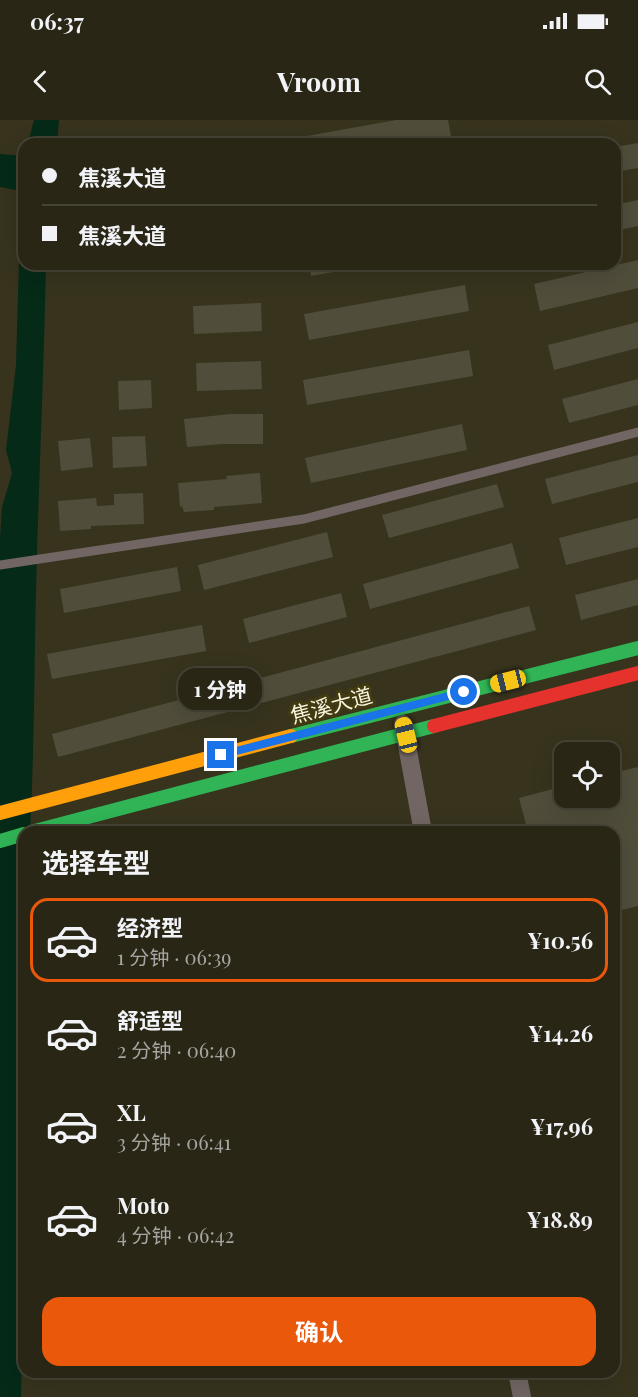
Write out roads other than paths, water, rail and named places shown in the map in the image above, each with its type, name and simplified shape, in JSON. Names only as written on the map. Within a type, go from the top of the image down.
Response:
[{"type":"main road","name":"焦溪大道","points":[[0,813],[638,648]]},
{"type":"main road","points":[[54,826],[638,673]]},
{"type":"main road","points":[[0,841],[18,836]]},
{"type":"street","points":[[399,708],[422,826]]},
{"type":"street","points":[[518,1378],[522,1397]]},
{"type":"lane","points":[[0,565],[304,519],[638,432]]}]
